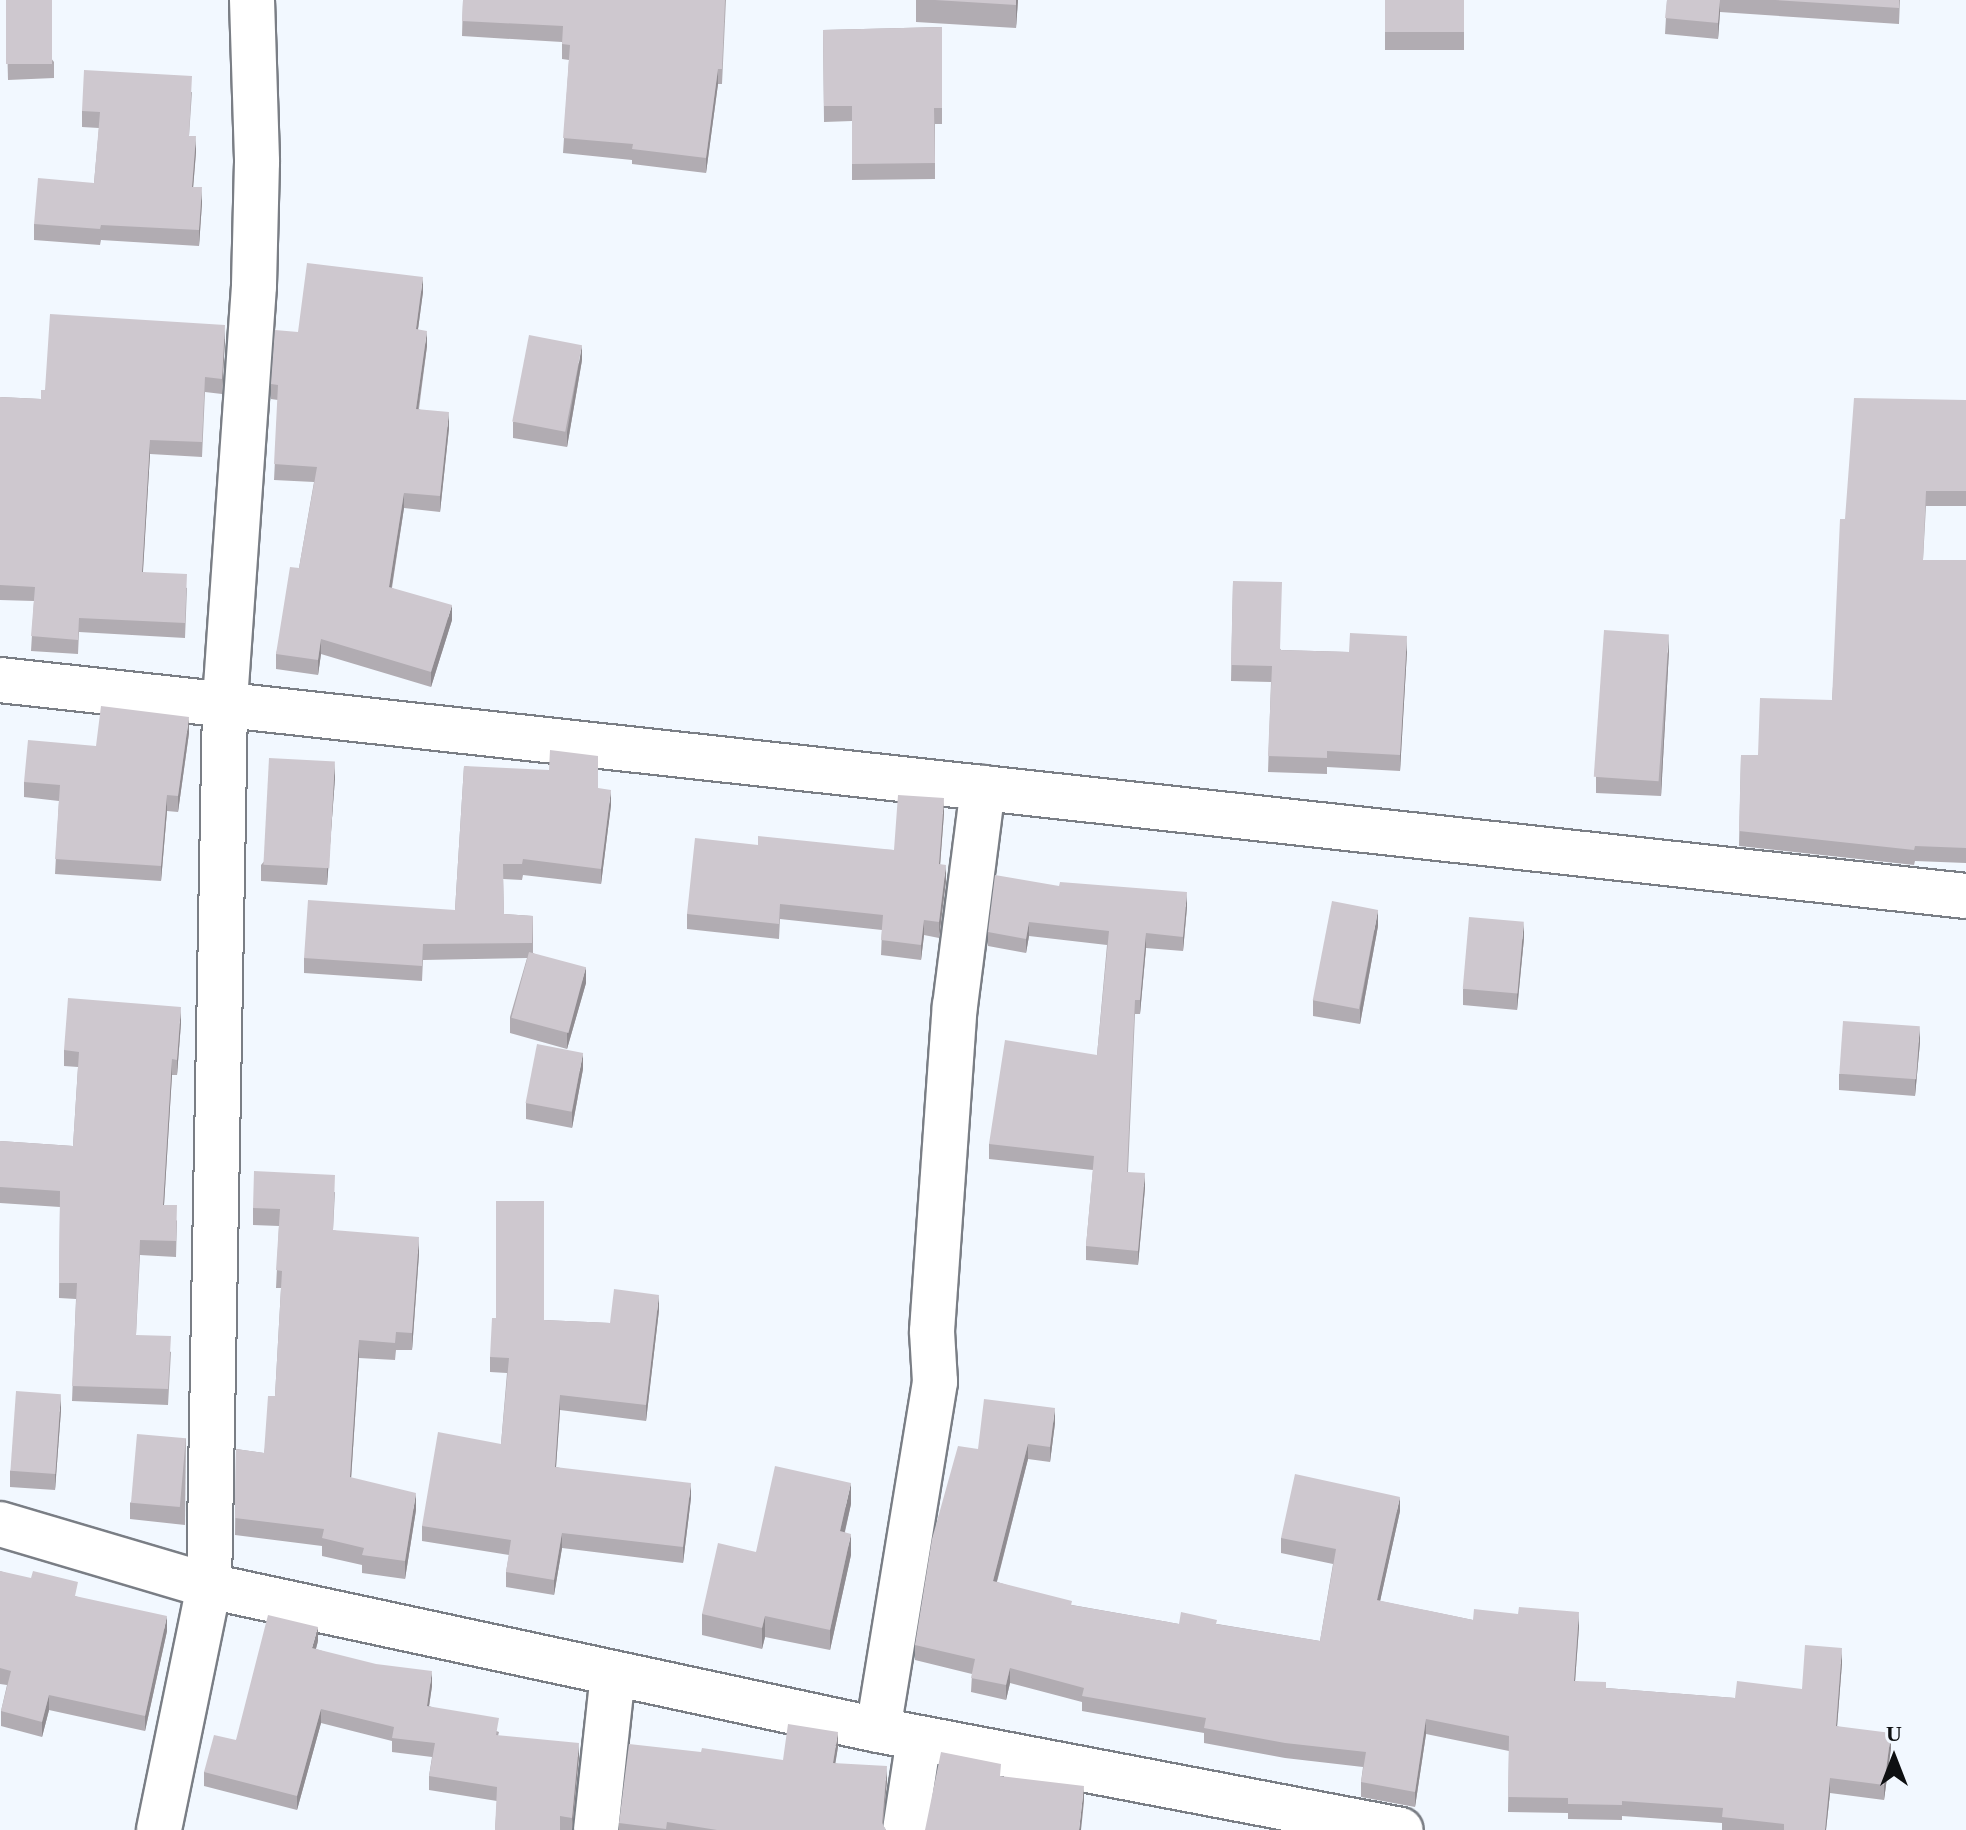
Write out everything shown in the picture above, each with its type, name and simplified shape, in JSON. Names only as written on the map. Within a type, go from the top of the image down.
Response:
[{"type":"street","points":[[159,1830],[209,1586],[225,705],[254,286],[257,162],[252,0]]},
{"type":"street","points":[[0,680],[1966,896]]},
{"type":"street","points":[[905,1830],[899,1734],[935,1382],[932,1331],[955,1006],[983,788]]},
{"type":"street","points":[[0,1524],[209,1586],[899,1734],[1401,1830]]},
{"type":"street","points":[[596,1830],[613,1674]]},
{"type":"building","points":[[6,0],[52,0],[52,64],[6,64]]},
{"type":"building","points":[[463,0],[725,0],[722,69],[718,69],[706,158],[632,149],[633,144],[563,138],[570,45],[562,44],[563,26],[462,21]]},
{"type":"building","points":[[935,0],[1016,0],[1016,5]]},
{"type":"building","points":[[1385,0],[1464,0],[1464,32],[1385,32]]},
{"type":"building","points":[[1667,0],[1720,0],[1718,23],[1665,18]]},
{"type":"building","points":[[1775,0],[1899,0],[1899,8]]},
{"type":"building","points":[[942,27],[942,108],[934,108],[935,163],[852,164],[852,106],[824,106],[823,30]]},
{"type":"building","points":[[84,70],[192,76],[189,136],[196,136],[192,187],[202,187],[199,230],[101,225],[100,229],[34,224],[38,178],[94,183],[100,112],[82,111]]},
{"type":"building","points":[[307,263],[423,277],[416,329],[427,331],[416,409],[449,412],[440,496],[404,493],[389,587],[452,605],[431,672],[321,639],[318,660],[276,654],[290,567],[299,568],[317,467],[274,464],[278,385],[271,384],[275,330],[298,332]]},
{"type":"building","points":[[50,314],[225,325],[222,379],[205,377],[202,442],[150,440],[142,572],[187,574],[185,623],[79,618],[78,640],[31,636],[35,587],[0,585],[0,397],[41,399],[41,390],[45,390]]},
{"type":"building","points":[[529,335],[582,345],[565,432],[512,421]]},
{"type":"building","points":[[1854,398],[1966,400],[1966,491],[1926,491],[1923,560],[1966,560],[1966,848],[1915,846],[1914,850],[1739,831],[1741,755],[1758,755],[1760,698],[1832,700],[1840,519],[1845,519]]},
{"type":"building","points":[[1233,581],[1282,582],[1280,650],[1349,652],[1350,633],[1407,636],[1400,755],[1327,751],[1327,758],[1268,756],[1272,666],[1231,665]]},
{"type":"building","points":[[1604,630],[1669,635],[1659,781],[1594,777]]},
{"type":"building","points":[[101,706],[189,717],[178,796],[167,795],[161,866],[55,859],[60,785],[24,782],[28,740],[96,746]]},
{"type":"building","points":[[550,750],[598,756],[598,788],[611,790],[601,869],[523,859],[522,864],[503,864],[504,914],[533,916],[532,943],[423,944],[422,966],[304,958],[308,900],[455,910],[464,766],[549,770]]},
{"type":"building","points":[[269,758],[335,761],[329,868],[263,865]]},
{"type":"building","points":[[898,795],[944,798],[939,864],[946,865],[939,922],[924,920],[921,945],[881,940],[883,915],[780,904],[779,924],[687,914],[695,838],[758,845],[758,836],[894,850]]},
{"type":"building","points":[[995,875],[1059,886],[1060,882],[1187,892],[1183,937],[1146,933],[1140,1000],[1135,1000],[1127,1172],[1145,1173],[1138,1251],[1086,1246],[1094,1156],[989,1144],[1005,1040],[1097,1055],[1109,931],[1029,922],[1026,939],[988,932]]},
{"type":"building","points":[[1332,901],[1378,910],[1359,1009],[1313,1000]]},
{"type":"building","points":[[1469,917],[1524,922],[1518,994],[1463,989]]},
{"type":"building","points":[[529,952],[586,967],[568,1033],[511,1018]]},
{"type":"building","points":[[68,998],[181,1007],[177,1060],[172,1059],[163,1205],[177,1205],[176,1241],[140,1240],[136,1335],[171,1336],[168,1389],[72,1386],[77,1283],[59,1283],[60,1191],[0,1187],[0,1141],[73,1146],[79,1052],[64,1050]]},
{"type":"building","points":[[1843,1021],[1920,1026],[1916,1079],[1839,1074]]},
{"type":"building","points":[[537,1044],[583,1053],[572,1112],[526,1103]]},
{"type":"building","points":[[254,1171],[335,1175],[333,1230],[419,1237],[412,1333],[396,1332],[395,1343],[359,1340],[350,1477],[416,1493],[405,1561],[362,1555],[364,1548],[322,1538],[324,1529],[235,1518],[236,1449],[264,1453],[268,1396],[275,1396],[282,1271],[276,1270],[280,1209],[253,1208]]},
{"type":"building","points":[[496,1201],[544,1201],[544,1320],[610,1323],[614,1289],[659,1295],[646,1405],[560,1395],[555,1467],[691,1483],[683,1547],[562,1533],[554,1580],[506,1572],[511,1540],[422,1526],[438,1432],[501,1444],[509,1358],[490,1357],[492,1318],[496,1318]]},
{"type":"building","points":[[16,1391],[61,1394],[55,1474],[10,1471]]},
{"type":"building","points":[[984,1399],[1055,1408],[1050,1447],[1028,1444],[993,1581],[1072,1601],[1071,1605],[1179,1624],[1181,1612],[1217,1620],[1216,1624],[1320,1641],[1336,1549],[1281,1538],[1295,1474],[1400,1497],[1377,1600],[1473,1620],[1474,1609],[1518,1614],[1519,1607],[1579,1612],[1574,1681],[1606,1682],[1606,1688],[1735,1698],[1737,1681],[1802,1689],[1805,1645],[1842,1648],[1836,1726],[1891,1733],[1884,1785],[1830,1778],[1825,1830],[1784,1830],[1784,1824],[1722,1817],[1723,1808],[1622,1801],[1622,1805],[1568,1804],[1568,1798],[1508,1797],[1509,1736],[1426,1719],[1415,1792],[1361,1782],[1366,1752],[1285,1743],[1204,1728],[1206,1718],[1082,1696],[1084,1688],[1010,1668],[1006,1685],[971,1678],[975,1659],[915,1645],[932,1539],[958,1446],[978,1449]]},
{"type":"building","points":[[137,1434],[186,1438],[180,1507],[131,1503]]},
{"type":"building","points":[[775,1466],[851,1483],[840,1531],[851,1534],[830,1630],[765,1616],[762,1628],[702,1614],[718,1543],[756,1552]]},
{"type":"building","points":[[0,1571],[31,1578],[33,1571],[78,1582],[75,1596],[167,1616],[145,1716],[49,1695],[42,1722],[1,1711],[11,1671],[0,1668]]},
{"type":"building","points":[[268,1615],[318,1627],[312,1648],[376,1664],[432,1671],[427,1706],[499,1718],[496,1735],[579,1743],[572,1818],[560,1816],[560,1830],[495,1830],[497,1787],[429,1776],[435,1743],[392,1738],[394,1727],[321,1709],[297,1796],[204,1772],[214,1735],[236,1740]]},
{"type":"building","points":[[788,1724],[838,1732],[833,1763],[887,1766],[882,1823],[886,1830],[717,1830],[667,1822],[666,1829],[619,1823],[629,1744],[701,1752],[702,1748],[783,1760]]},
{"type":"building","points":[[941,1752],[1001,1764],[1000,1776],[1084,1786],[1079,1830],[925,1830]]}]
